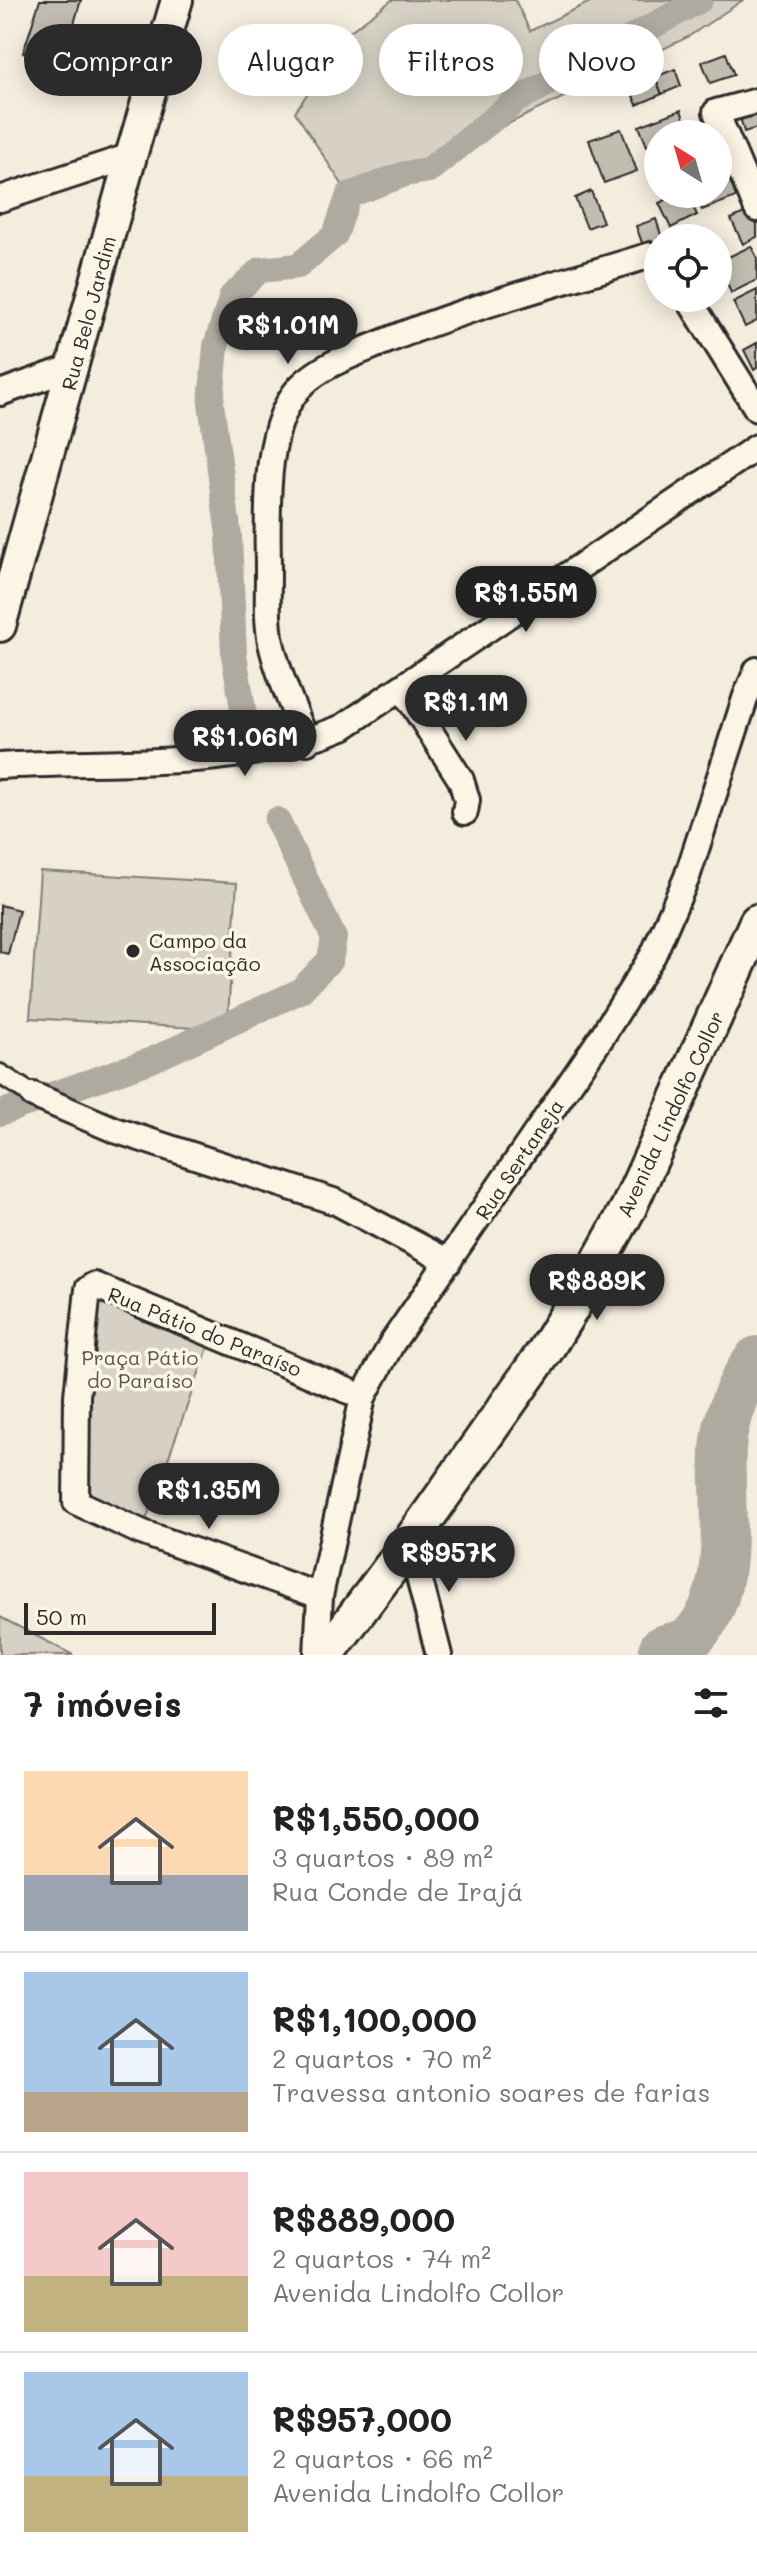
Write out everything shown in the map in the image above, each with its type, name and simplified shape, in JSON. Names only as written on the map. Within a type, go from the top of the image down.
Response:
[{"type":"main road","name":"Avenida Lindolfo Collor","points":[[326,1655],[545,1351],[592,1274],[629,1207],[757,922]]},
{"type":"street","name":"Rua Belo Jardim","points":[[0,626],[6,587],[73,367],[177,0]]},
{"type":"street","points":[[757,101],[716,112],[757,209]]},
{"type":"street","points":[[0,199],[131,156]]},
{"type":"street","points":[[307,742],[272,651],[268,626],[268,482],[277,434],[286,410],[300,387],[350,356],[438,320],[644,257]]},
{"type":"street","points":[[697,312],[757,409]]},
{"type":"street","points":[[0,393],[73,367]]},
{"type":"street","points":[[0,766],[220,757],[265,752],[307,742],[343,727],[757,447]]},
{"type":"street","name":"Rua Sertaneja","points":[[317,1655],[320,1596],[363,1397],[392,1343],[601,1038],[653,955],[687,877],[757,670]]},
{"type":"street","points":[[403,689],[461,780],[467,800],[465,812]]},
{"type":"street","points":[[0,1074],[33,1095],[115,1130],[336,1202],[449,1262]]},
{"type":"street","name":"Rua Pátio do Paraíso","points":[[320,1596],[141,1532],[76,1502],[77,1396],[88,1289],[94,1285],[363,1397]]},
{"type":"street","points":[[410,1542],[439,1655]]},
{"type":"green space","points":[[392,0],[515,0],[530,31],[539,27],[539,96],[566,96],[454,150],[349,195],[295,112],[306,96],[363,96],[363,24],[360,24]]},
{"type":"green space","points":[[594,0],[743,0],[688,37],[664,49],[664,24],[544,24]]},
{"type":"green space","name":"Campo da Associação","points":[[40,871],[237,883],[227,1030],[30,1018]]},
{"type":"green space","name":"Praça Pátio do Paraíso","points":[[91,1287],[213,1334],[146,1520],[83,1495]]},
{"type":"green space","points":[[0,1617],[73,1655],[0,1655]]},
{"type":"building","points":[[40,0],[81,0],[74,24],[32,24]]},
{"type":"building","points":[[726,53],[734,75],[710,83],[702,62]]},
{"type":"building","points":[[675,69],[681,86],[664,93],[664,73]]},
{"type":"building","points":[[633,96],[657,96],[637,105]]},
{"type":"building","points":[[757,109],[757,128],[744,132],[739,113]]},
{"type":"building","points":[[681,110],[684,120],[655,120]]},
{"type":"building","points":[[621,129],[637,171],[604,183],[589,140]]},
{"type":"building","points":[[591,191],[603,222],[587,228],[575,198]]},
{"type":"building","points":[[661,208],[694,208],[697,215],[679,224],[669,224]]},
{"type":"building","points":[[751,210],[757,222],[757,237],[743,244],[731,219]]},
{"type":"building","points":[[656,219],[658,224],[644,224],[644,248],[636,226]]},
{"type":"building","points":[[751,246],[757,258],[757,280],[732,292],[732,255]]},
{"type":"building","points":[[757,290],[757,321],[745,327],[733,302]]},
{"type":"building","points":[[757,343],[757,368],[754,370],[744,350]]},
{"type":"building","points":[[0,905],[19,910],[8,954],[0,952]]},
{"type":"waterway","points":[[249,745],[234,655],[229,536],[211,403],[216,346],[232,296],[260,270],[298,266],[335,235],[349,195],[405,174],[429,170],[517,100],[700,0]]},
{"type":"waterway","points":[[0,1113],[152,1060],[300,991],[330,960],[334,938],[277,820]]},
{"type":"waterway","points":[[670,1655],[662,1648],[691,1638],[706,1620],[715,1598],[724,1549],[724,1438],[738,1390],[757,1359]]},
{"type":"place","name":"Campo da Associação","points":[[133,951]]}]
